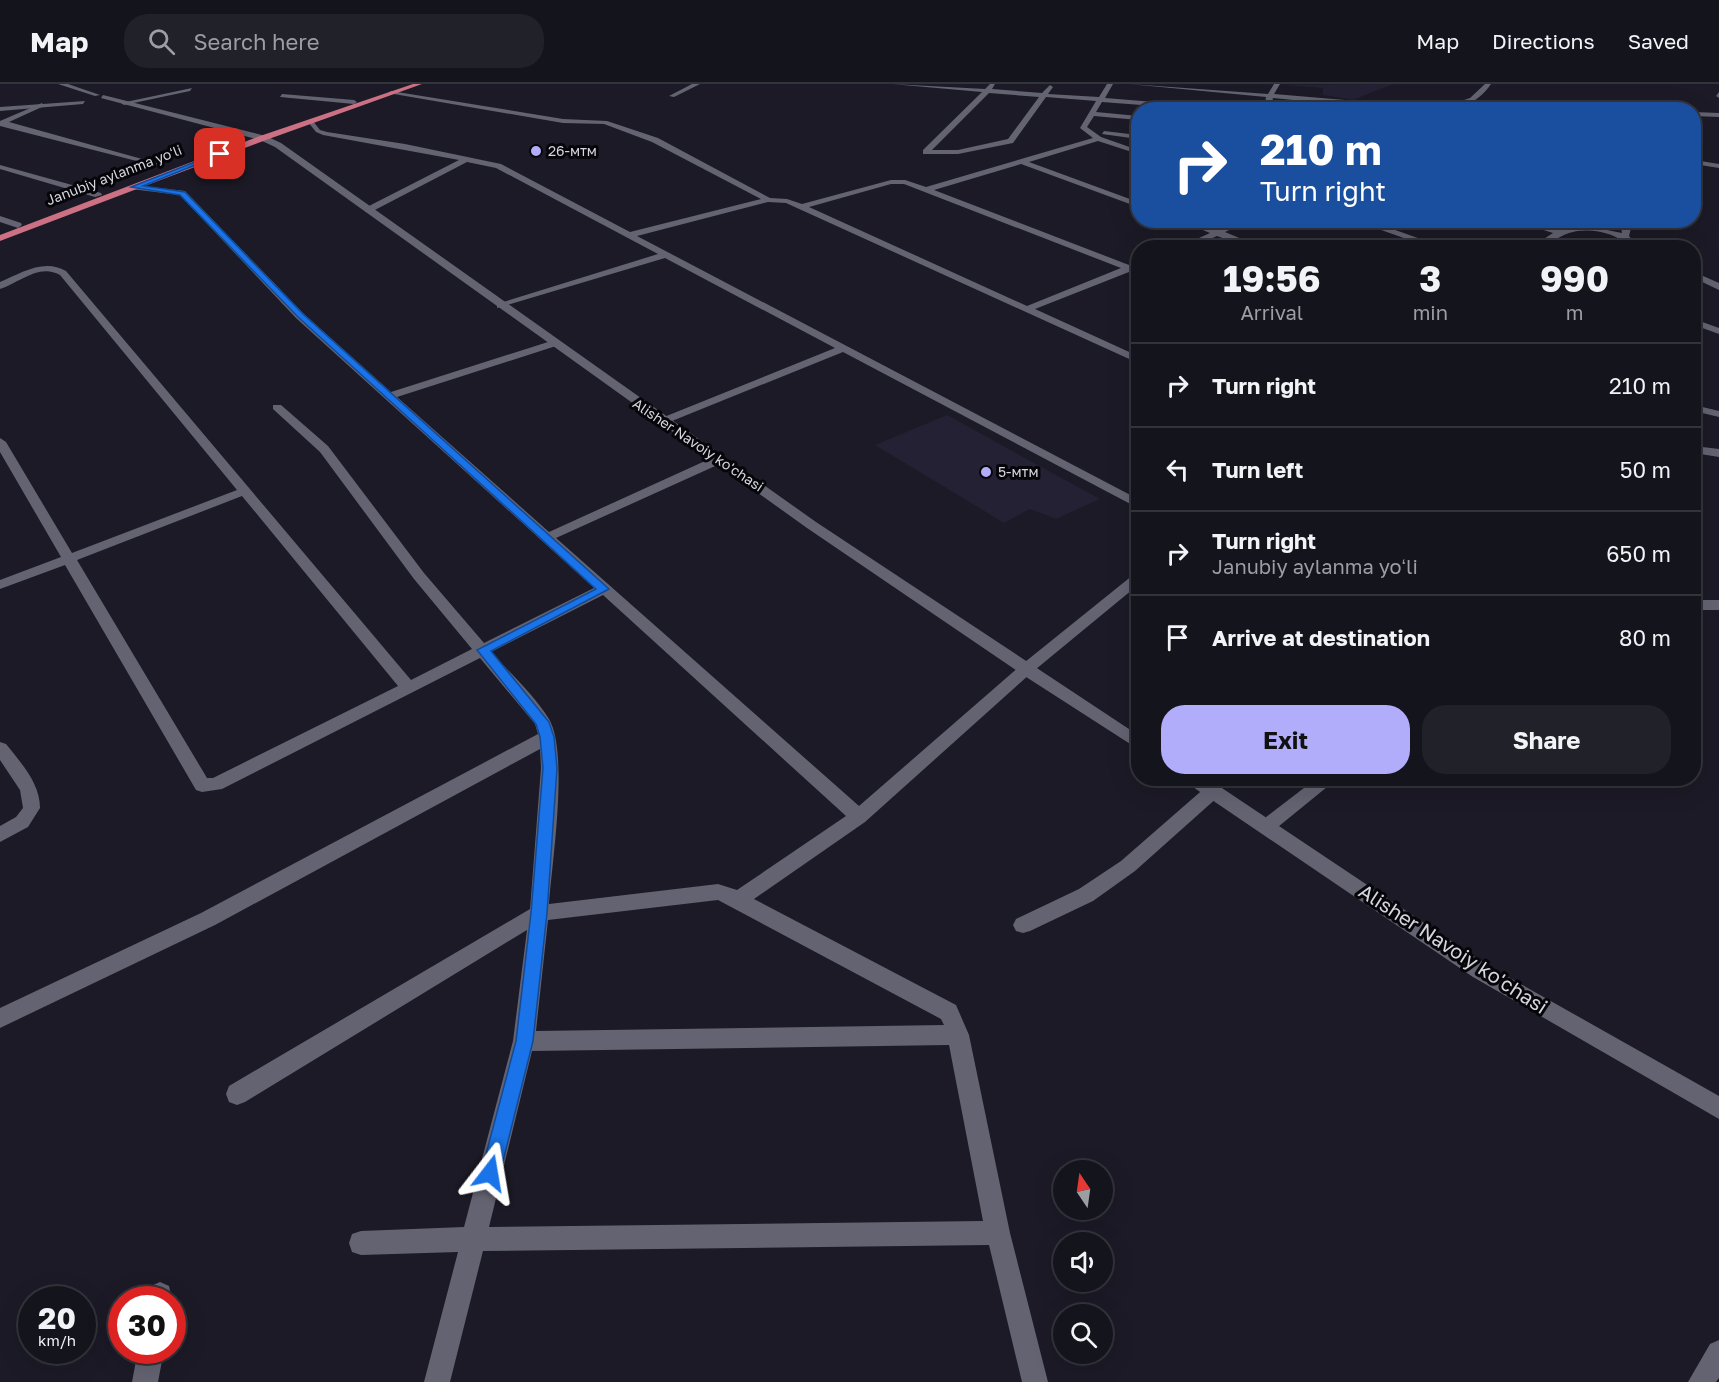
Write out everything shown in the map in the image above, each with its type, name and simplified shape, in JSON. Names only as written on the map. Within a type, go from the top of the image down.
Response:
[{"type":"highway","name":"Janubiy aylanma yoʻli","points":[[0,238],[354,102],[407,84]]},
{"type":"highway","name":"Janubiy aylanma yoʻli","points":[[0,232],[259,138],[419,84]]},
{"type":"street","points":[[61,84],[97,98],[124,103],[190,89]]},
{"type":"street","points":[[672,96],[697,84]]},
{"type":"street","points":[[895,84],[991,86],[1045,95],[1148,102]]},
{"type":"street","points":[[991,86],[926,152],[964,151],[1010,141],[1053,84]]},
{"type":"street","points":[[1110,84],[1093,114],[1083,126],[1098,139],[1131,150]]},
{"type":"street","points":[[1132,84],[1213,88],[1270,96],[1345,102]]},
{"type":"street","points":[[1269,102],[1275,84]]},
{"type":"street","points":[[1468,102],[1482,96],[1488,84]]},
{"type":"street","points":[[73,88],[80,100]]},
{"type":"street","points":[[391,93],[563,121],[605,122],[655,140],[768,201]]},
{"type":"street","points":[[282,96],[354,102]]},
{"type":"street","points":[[0,109],[97,98],[124,103]]},
{"type":"street","name":"Alisher Navoiy ko'chasi","points":[[124,103],[259,138],[278,146],[552,344],[1025,670],[1131,738]]},
{"type":"street","points":[[1,123],[42,105]]},
{"type":"street","points":[[1093,114],[1131,117]]},
{"type":"street","points":[[1701,114],[1719,115]]},
{"type":"street","points":[[310,122],[318,131],[325,134],[405,146],[498,166],[1131,500]]},
{"type":"street","points":[[1,123],[156,164]]},
{"type":"street","points":[[1088,132],[1131,136]]},
{"type":"street","points":[[926,190],[1098,139]]},
{"type":"street","points":[[368,210],[466,159]]},
{"type":"street","points":[[1019,161],[1131,202]]},
{"type":"street","points":[[1701,163],[1717,164]]},
{"type":"street","points":[[0,167],[98,195]]},
{"type":"street","points":[[801,207],[896,181],[1131,266]]},
{"type":"street","points":[[134,187],[182,193],[300,316],[859,817]]},
{"type":"street","points":[[631,235],[706,214],[768,201],[787,201],[1131,357]]},
{"type":"street","points":[[0,219],[18,225]]},
{"type":"street","points":[[1204,228],[1237,240]]},
{"type":"street","points":[[1200,240],[1229,228]]},
{"type":"street","points":[[1381,228],[1418,240]]},
{"type":"street","points":[[1544,228],[1558,232]]},
{"type":"street","points":[[1546,240],[1566,229],[1585,228],[1625,236],[1628,240]]},
{"type":"street","points":[[1625,236],[1627,228]]},
{"type":"street","points":[[500,306],[668,254]]},
{"type":"street","points":[[0,286],[40,268],[57,267],[408,687]]},
{"type":"street","points":[[1027,309],[1131,270]]},
{"type":"street","points":[[1701,278],[1719,287]]},
{"type":"street","points":[[1701,325],[1719,331]]},
{"type":"street","points":[[390,396],[552,344]]},
{"type":"street","points":[[663,421],[845,348]]},
{"type":"street","points":[[277,407],[324,449],[357,489],[419,576],[542,722],[547,737],[550,768],[539,913],[524,1041],[437,1382]]},
{"type":"street","points":[[1701,410],[1719,414]]},
{"type":"street","points":[[0,442],[202,786],[216,783],[604,589]]},
{"type":"street","points":[[1701,451],[1719,453]]},
{"type":"street","points":[[546,538],[720,459]]},
{"type":"street","points":[[0,585],[245,491]]},
{"type":"street","points":[[738,900],[859,817],[1025,670],[1131,584]]},
{"type":"street","points":[[1701,605],[1719,605]]},
{"type":"street","points":[[0,1018],[81,983],[276,886],[547,737]]},
{"type":"street","points":[[0,748],[23,779],[32,805],[28,816],[0,835]]},
{"type":"street","name":"Alisher Navoiy ko'chasi","points":[[1205,786],[1480,971],[1719,1108]]},
{"type":"street","points":[[1267,826],[1320,786]]},
{"type":"street","points":[[1023,925],[1086,895],[1128,866],[1212,791]]},
{"type":"street","points":[[237,1094],[539,913],[718,892],[738,900],[949,1012],[958,1035],[998,1233],[1035,1382]]},
{"type":"street","points":[[524,1041],[958,1035]]},
{"type":"street","points":[[361,1243],[474,1239],[998,1233]]},
{"type":"street","points":[[1701,1382],[1719,1353]]},
{"type":"street","points":[[145,1382],[148,1364]]},
{"type":"shaded area","points":[[1393,84],[1353,100],[1323,95],[1323,88],[1285,85]]},
{"type":"shaded area","name":"5-мтм","points":[[947,415],[1100,499],[1056,519],[1030,509],[1004,523],[875,445]]},
{"type":"place","name":"26-мтм","points":[[536,151]]},
{"type":"place","name":"5-мтм","points":[[986,472]]},
{"type":"route","points":[[220,154],[134,187],[182,193],[222,232],[300,316],[604,589],[483,650],[542,722],[547,737],[550,768],[539,913],[524,1041],[490,1173]]}]
